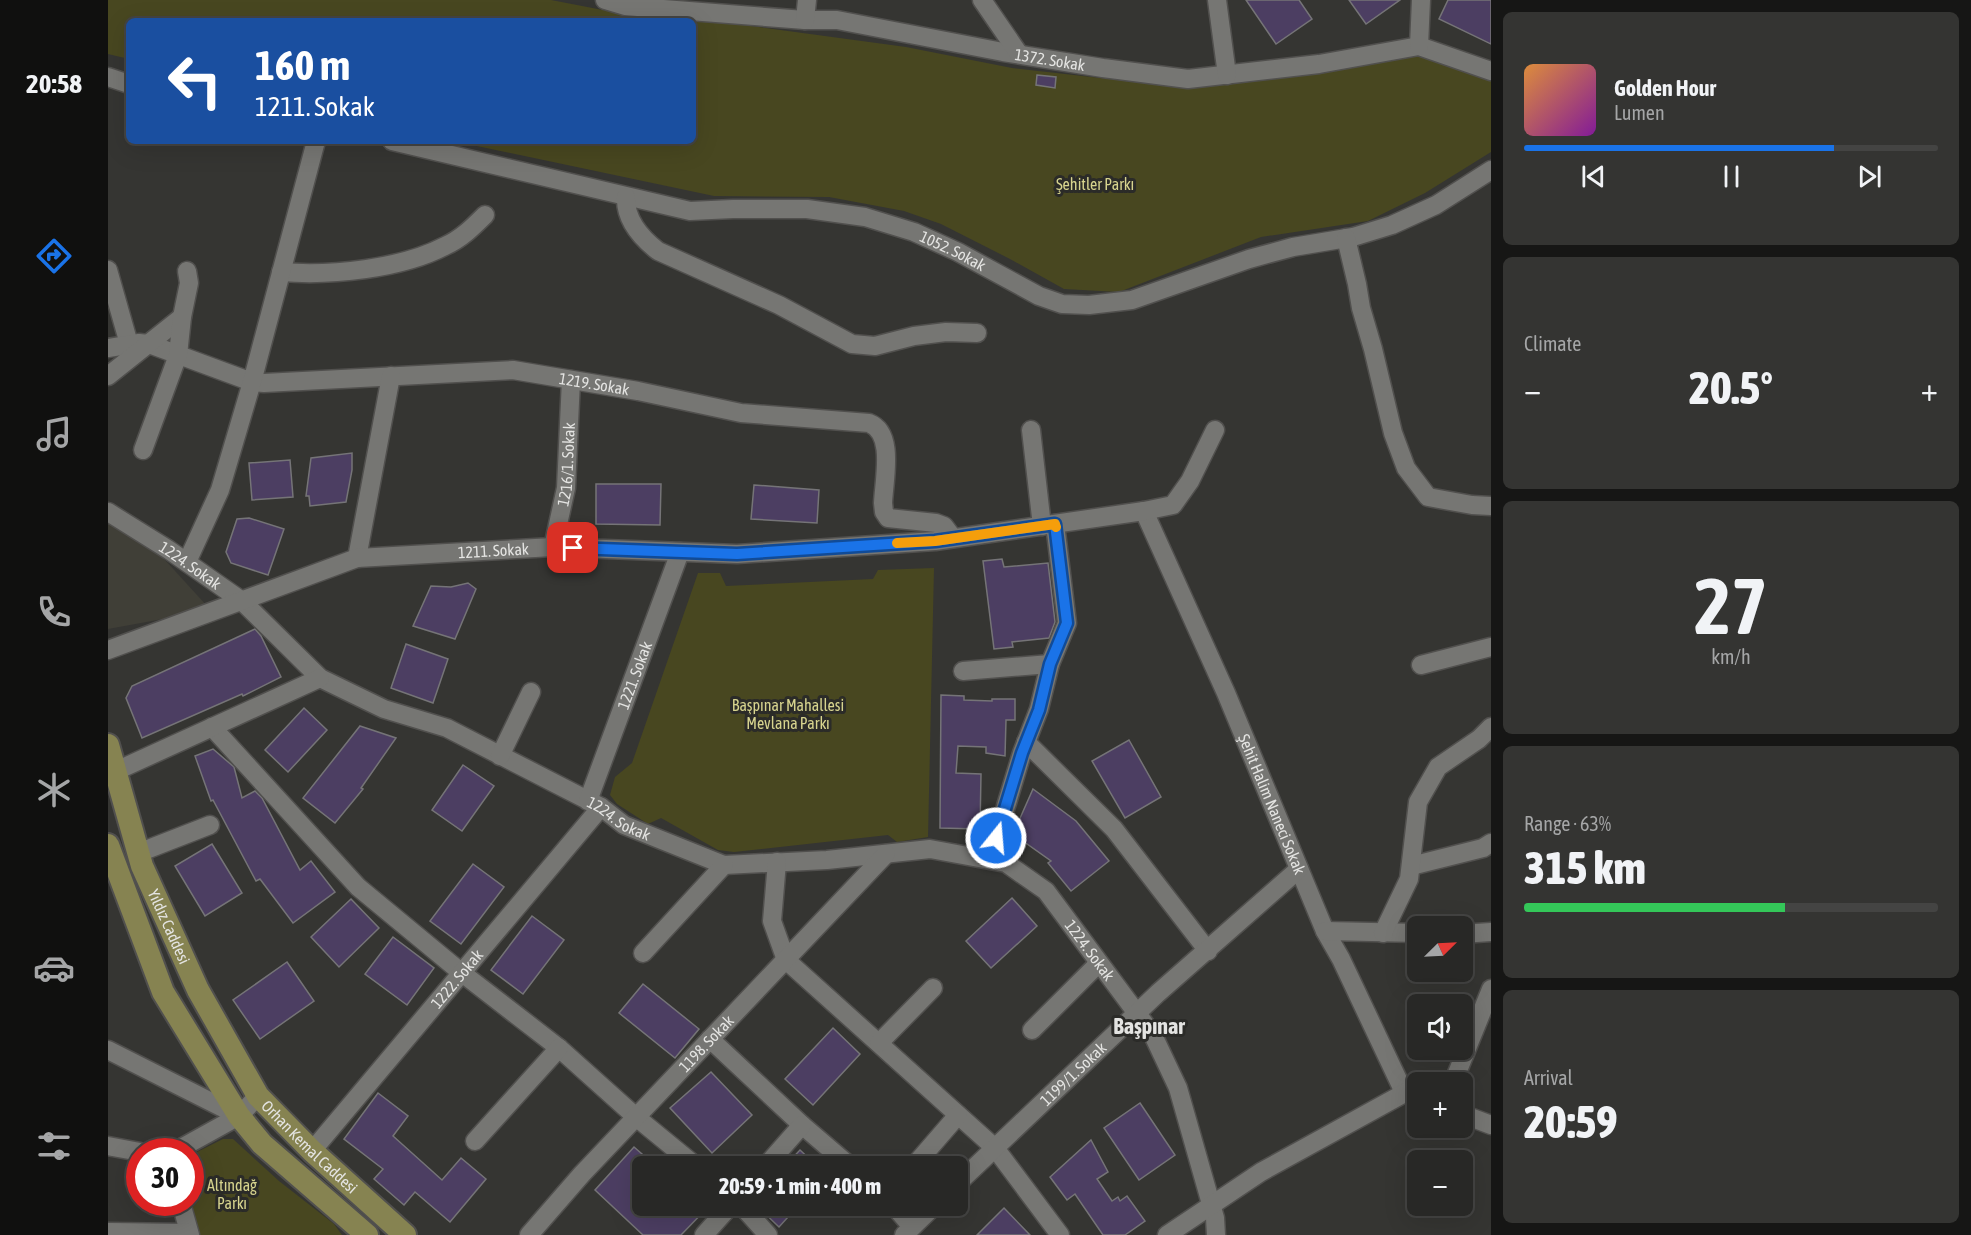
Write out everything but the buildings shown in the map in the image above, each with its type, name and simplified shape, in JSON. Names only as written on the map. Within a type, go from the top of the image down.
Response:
[{"type":"main road","name":"Yıldız Caddesi","points":[[108,745],[138,853],[158,904],[198,990],[258,1096]]},
{"type":"main road","name":"Yıldız Caddesi","points":[[109,854],[163,992],[239,1116]]},
{"type":"main road","name":"Orhan Kemal Caddesi","points":[[258,1096],[312,1151],[405,1235]]},
{"type":"main road","name":"Orhan Kemal Caddesi","points":[[239,1116],[262,1144],[367,1235]]},
{"type":"street","name":"1372. Sokak","points":[[605,0],[625,6],[806,20],[837,20],[1102,68],[1188,79],[1319,64],[1419,46],[1491,71]]},
{"type":"street","points":[[806,20],[807,0]]},
{"type":"street","points":[[982,0],[1019,54]]},
{"type":"street","points":[[1217,0],[1227,75]]},
{"type":"street","points":[[1419,46],[1421,0]]},
{"type":"street","points":[[108,77],[126,83]]},
{"type":"street","points":[[187,562],[220,490],[252,382],[315,144]]},
{"type":"street","name":"1052. Sokak","points":[[405,144],[690,211],[807,209],[865,217],[914,232],[958,252],[1039,296],[1062,304],[1089,305],[1132,300],[1249,259],[1293,247],[1346,238],[1392,225],[1436,205],[1491,170]]},
{"type":"street","points":[[626,197],[631,222],[657,251],[779,305],[852,344],[874,346],[914,336],[946,332],[977,333]]},
{"type":"street","points":[[281,272],[306,274],[354,271],[418,257],[453,242],[485,215]]},
{"type":"street","points":[[1346,238],[1361,308],[1393,433],[1406,468],[1428,496],[1472,505],[1491,506]]},
{"type":"street","points":[[108,270],[129,344]]},
{"type":"street","points":[[143,450],[178,355],[189,283],[187,271]]},
{"type":"street","points":[[108,376],[182,317]]},
{"type":"street","points":[[108,348],[129,344],[149,344]]},
{"type":"street","name":"1219. Sokak","points":[[149,344],[252,382],[513,370],[638,391],[741,413],[869,423],[882,432],[886,443],[883,503],[884,512],[888,518],[936,523],[944,526],[953,538]]},
{"type":"street","points":[[357,558],[391,376]]},
{"type":"street","name":"1216/1. Sokak","points":[[553,547],[566,488],[571,380]]},
{"type":"street","points":[[990,859],[1026,742],[1039,710],[1050,664],[1067,623],[1031,430]]},
{"type":"street","name":"1211. Sokak","points":[[108,650],[357,558],[553,547],[737,554],[953,538],[1144,511],[1173,505],[1190,481],[1215,430]]},
{"type":"street","name":"Şehit Halim Naneci Sokak","points":[[1144,511],[1226,693],[1325,931],[1341,959],[1401,1086],[1407,1089]]},
{"type":"street","name":"1224. Sokak","points":[[108,512],[187,562],[242,601],[320,678],[384,709],[447,728],[594,804],[624,825],[724,865],[827,860],[930,849],[1006,863],[1046,891],[1153,1035],[1178,1088],[1215,1218],[1216,1235]]},
{"type":"street","name":"1221. Sokak","points":[[594,804],[680,552]]},
{"type":"street","points":[[1420,665],[1491,647]]},
{"type":"street","points":[[963,671],[1050,664]]},
{"type":"street","points":[[116,771],[320,678]]},
{"type":"street","points":[[500,756],[531,692]]},
{"type":"street","points":[[212,727],[357,887],[462,973],[559,1048],[684,1156]]},
{"type":"street","points":[[1383,933],[1409,879],[1418,802],[1423,792],[1438,767],[1479,739],[1491,727]]},
{"type":"street","points":[[1026,742],[1114,828],[1208,951]]},
{"type":"street","name":"1222. Sokak","points":[[312,1151],[462,973],[594,804]]},
{"type":"street","points":[[138,853],[210,825]]},
{"type":"street","points":[[1411,866],[1483,848],[1491,843]]},
{"type":"street","name":"1198. Sokak","points":[[529,1235],[636,1117],[886,854]]},
{"type":"street","points":[[777,862],[772,921],[786,960],[995,1148],[1060,1235]]},
{"type":"street","points":[[643,953],[724,865]]},
{"type":"street","name":"1199/1. Sokak","points":[[968,1174],[1158,993],[1299,869]]},
{"type":"street","points":[[1325,931],[1407,933]]},
{"type":"street","points":[[1473,933],[1491,932]]},
{"type":"street","points":[[1032,1030],[1099,963]]},
{"type":"street","points":[[879,1043],[933,988]]},
{"type":"street","points":[[1457,1072],[1491,989]]},
{"type":"street","points":[[710,1039],[838,1156]]},
{"type":"street","points":[[475,1141],[559,1048]]},
{"type":"street","points":[[108,1050],[239,1116]]},
{"type":"street","name":"Orhan Kemal Caddesi","points":[[239,1116],[258,1096]]},
{"type":"street","points":[[1167,1235],[1261,1172],[1407,1096]]},
{"type":"street","points":[[922,1156],[958,1114]]},
{"type":"street","points":[[199,1138],[239,1116]]},
{"type":"street","points":[[1473,1118],[1491,1125]]},
{"type":"street","points":[[775,1156],[802,1125]]},
{"type":"street","points":[[108,1146],[126,1149]]},
{"type":"street","points":[[108,1232],[189,1234],[184,1216]]},
{"type":"street","points":[[704,1235],[721,1216]]},
{"type":"street","points":[[751,1216],[768,1235]]},
{"type":"street","points":[[900,1216],[908,1231],[924,1216]]},
{"type":"shaded area","points":[[108,519],[155,549],[207,606],[201,612],[108,629]]},
{"type":"green space","name":"Şehitler Parkı","points":[[108,0],[551,0],[634,16],[666,18],[126,18],[126,58],[108,54]]},
{"type":"green space","name":"Şehitler Parkı","points":[[696,20],[906,47],[1012,68],[1136,82],[1270,80],[1413,52],[1429,54],[1491,80],[1491,152],[1425,193],[1368,221],[1261,237],[1119,292],[1064,289],[941,224],[904,211],[829,197],[714,196],[467,144],[696,144]]},
{"type":"green space","name":"Başpınar Mahallesi Mevlana Parkı","points":[[934,568],[928,837],[897,842],[888,835],[734,852],[718,850],[661,818],[648,824],[617,804],[610,795],[615,777],[632,763],[698,573],[720,573],[726,586],[873,579],[878,570]]},
{"type":"green space","name":"Altındağ Parkı","points":[[223,1139],[233,1139],[279,1181],[334,1224],[342,1235],[197,1235],[191,1216],[204,1216],[204,1148]]},
{"type":"slow traffic","points":[[897,543],[935,541],[1055,524],[1056,527]]},
{"type":"district","name":"Başpınar","points":[[1149,1026]]},
{"type":"route","points":[[573,548],[737,554],[935,541],[1055,524],[1067,623],[1050,664],[1039,710],[1022,753],[996,838]]}]
